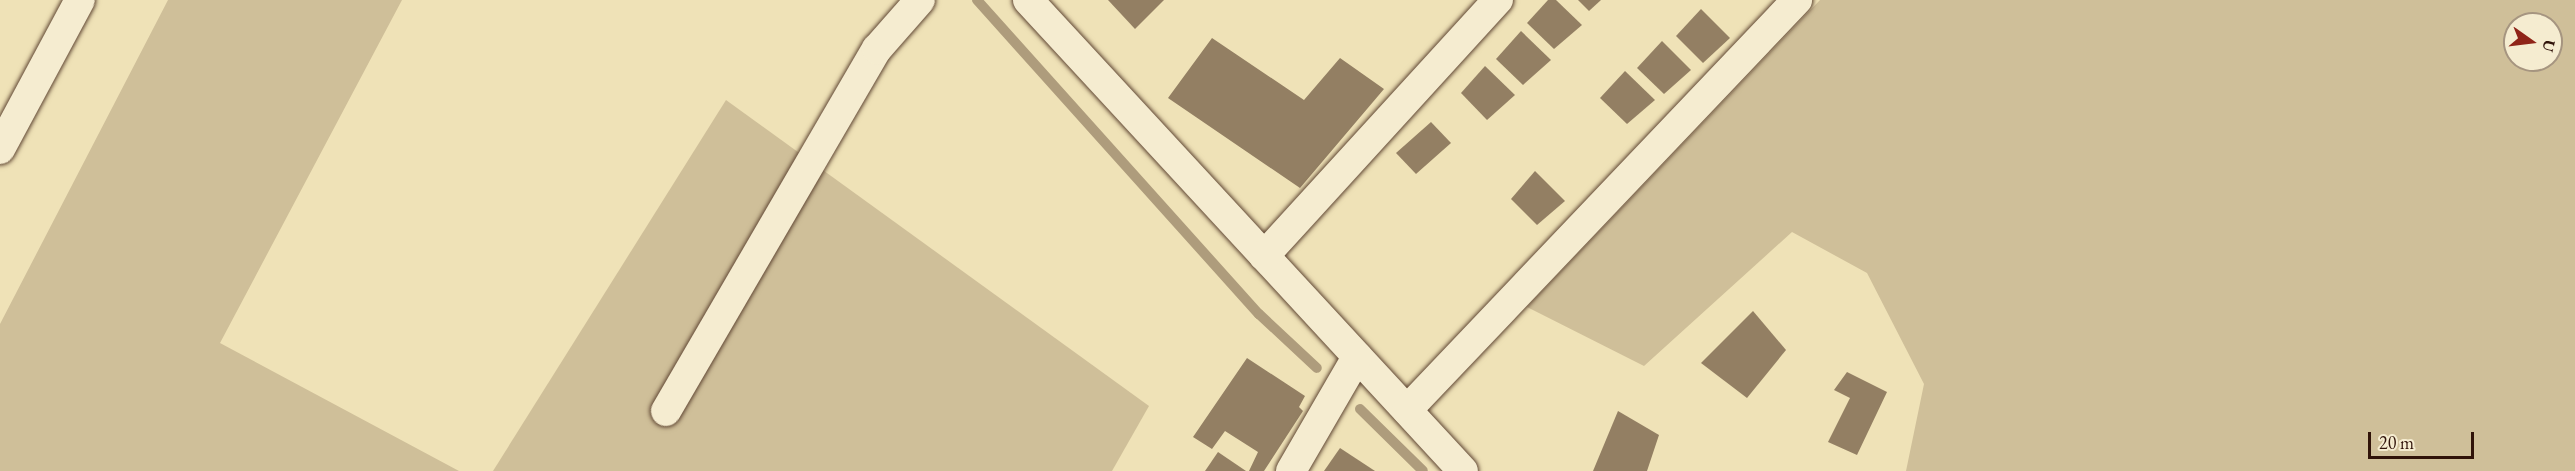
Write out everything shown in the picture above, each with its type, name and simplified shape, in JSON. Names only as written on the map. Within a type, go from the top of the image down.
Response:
[{"type":"street","points":[[0,149],[80,0]]},
{"type":"street","points":[[666,411],[877,49],[920,0]]},
{"type":"street","points":[[1028,0],[1463,471]]},
{"type":"street","points":[[1264,256],[1498,0]]},
{"type":"street","points":[[1407,410],[1797,0]]},
{"type":"street","points":[[1291,471],[1357,357]]},
{"type":"shaded area","points":[[168,0],[402,0],[220,343],[459,471],[0,471],[0,324]]},
{"type":"shaded area","points":[[1820,0],[2575,0],[2575,471],[1906,471],[1924,384],[1867,273],[1792,232],[1644,366],[1527,307]]},
{"type":"shaded area","points":[[726,100],[1149,406],[1112,471],[493,471]]},
{"type":"building","points":[[1108,0],[1164,0],[1135,29]]},
{"type":"building","points":[[1548,0],[1556,0],[1582,25],[1554,49],[1527,23]]},
{"type":"building","points":[[1578,0],[1601,0],[1589,11]]},
{"type":"building","points":[[1701,9],[1730,38],[1703,63],[1676,36]]},
{"type":"building","points":[[1521,31],[1551,60],[1523,85],[1496,59]]},
{"type":"building","points":[[1212,38],[1304,100],[1340,58],[1384,89],[1300,188],[1168,98]]},
{"type":"building","points":[[1662,41],[1691,70],[1664,94],[1637,68]]},
{"type":"building","points":[[1485,66],[1515,95],[1487,120],[1461,93]]},
{"type":"building","points":[[1625,71],[1655,100],[1627,124],[1600,98]]},
{"type":"building","points":[[1431,122],[1451,143],[1416,174],[1396,153]]},
{"type":"building","points":[[1535,171],[1565,201],[1537,225],[1511,199]]},
{"type":"building","points":[[1753,311],[1786,350],[1747,398],[1701,363]]},
{"type":"building","points":[[1247,358],[1305,396],[1299,407],[1303,411],[1264,471],[1249,471],[1258,452],[1225,431],[1212,449],[1193,437]]},
{"type":"building","points":[[1847,372],[1887,392],[1857,455],[1828,442],[1850,398],[1834,390]]},
{"type":"building","points":[[1618,411],[1659,435],[1647,471],[1593,471]]},
{"type":"building","points":[[1340,448],[1375,471],[1324,471]]},
{"type":"building","points":[[1218,452],[1246,471],[1205,471]]},
{"type":"waterway","points":[[977,0],[1259,314],[1317,368]]},
{"type":"waterway","points":[[1360,409],[1423,471]]}]
